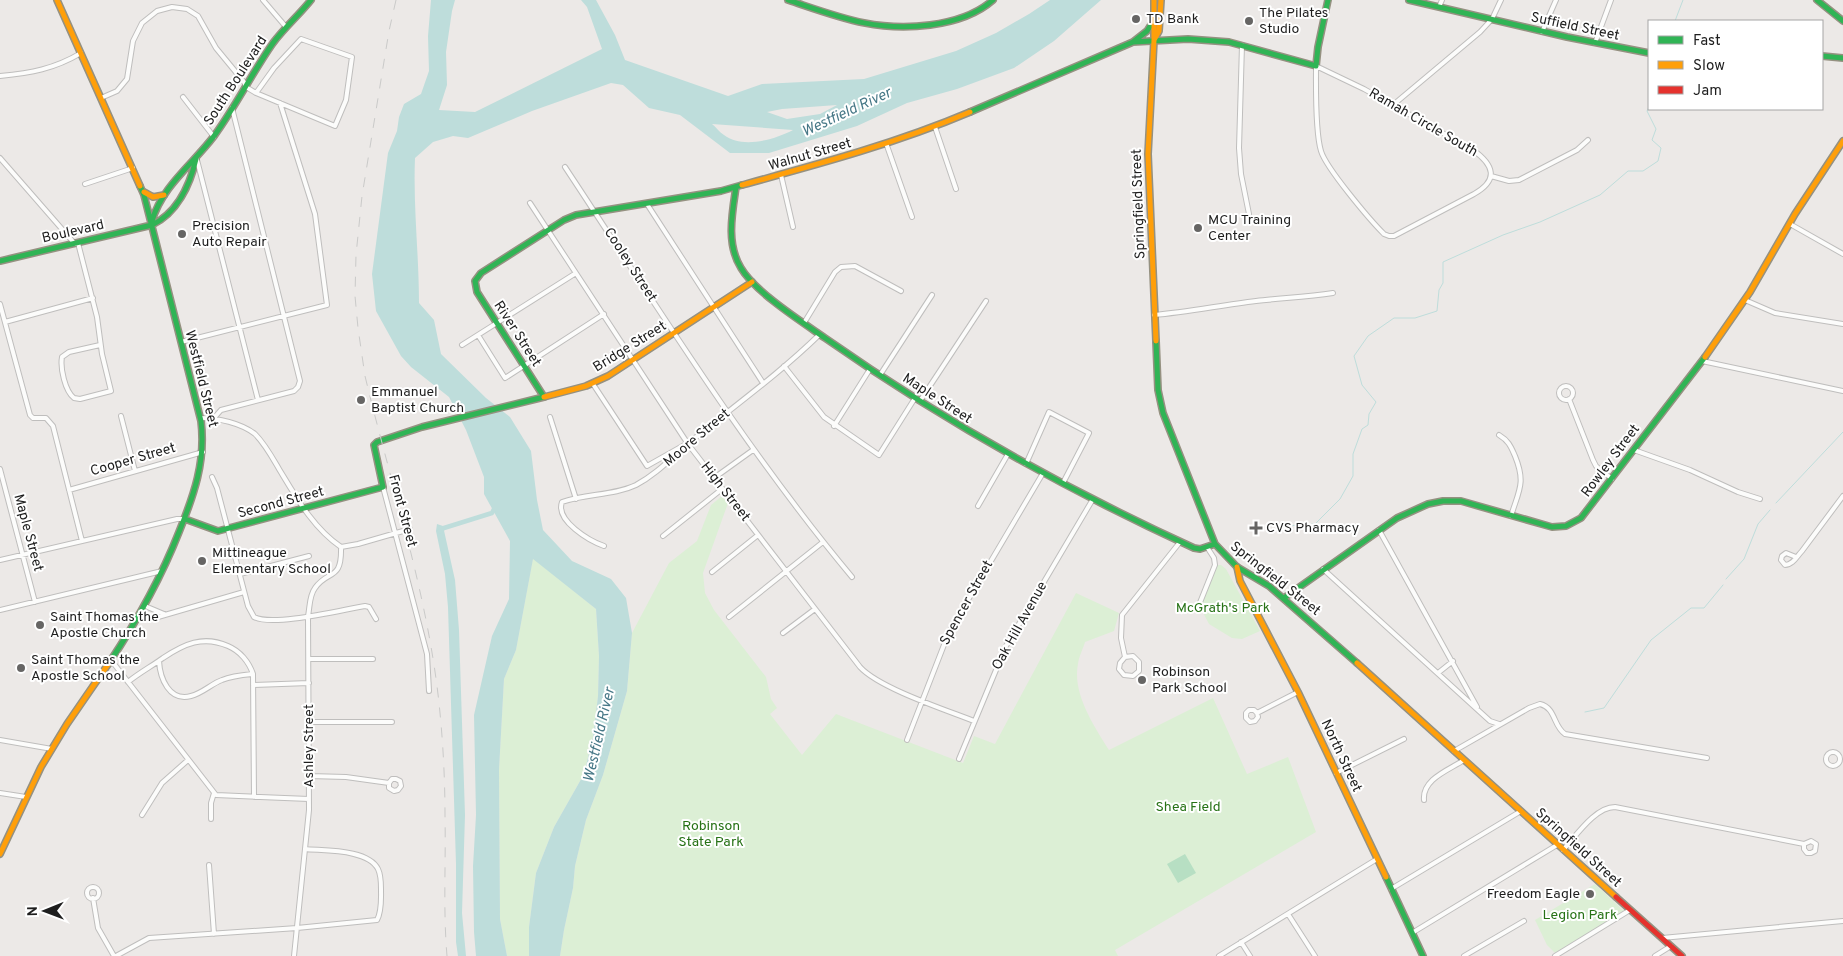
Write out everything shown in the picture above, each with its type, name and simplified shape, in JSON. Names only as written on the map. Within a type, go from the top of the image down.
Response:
[{"type":"main road","name":"Westfield Street","points":[[0,854],[26,797],[52,749],[137,620],[162,571],[185,519],[197,482],[204,438],[143,191],[57,0]]},
{"type":"main road","name":"South Boulevard","points":[[196,159],[194,172],[169,213],[161,222],[152,226],[153,213],[164,196],[187,165],[196,159],[214,137],[286,26],[311,0]]},
{"type":"main road","name":"South Boulevard","points":[[295,16],[316,0]]},
{"type":"main road","points":[[788,0],[866,24],[895,28],[927,26],[955,20],[976,12],[993,0]]},
{"type":"main road","name":"Springfield Street","points":[[1154,0],[1154,40],[1148,154],[1159,400],[1215,544],[1237,567],[1269,586],[1284,598],[1682,956]]},
{"type":"main road","name":"Springfield Street","points":[[1154,40],[1158,31],[1161,0]]},
{"type":"main road","points":[[1316,66],[1328,0]]},
{"type":"main road","name":"Suffield Street","points":[[1409,0],[1542,32],[1648,53]]},
{"type":"main road","points":[[1817,0],[1843,22]]},
{"type":"main road","points":[[1133,42],[1149,28],[1154,18]]},
{"type":"main road","name":"Walnut Street","points":[[475,281],[481,273],[569,218],[721,191],[832,161],[935,127],[1133,42],[1203,39],[1242,45],[1316,66]]},
{"type":"main road","points":[[1823,56],[1843,58]]},
{"type":"main road","name":"Rowley Street","points":[[1284,598],[1379,530],[1414,508],[1428,502],[1441,500],[1467,502],[1548,527],[1569,525],[1584,514],[1702,361],[1744,300],[1843,141]]},
{"type":"main road","name":"Maple Street","points":[[736,187],[732,217],[732,242],[741,268],[752,282],[819,335],[977,438],[1043,473],[1194,548],[1200,549],[1215,544]]},
{"type":"main road","points":[[143,191],[153,198],[164,196]]},
{"type":"main road","name":"Boulevard","points":[[0,261],[152,226]]},
{"type":"main road","name":"River Street","points":[[475,281],[477,292],[544,397]]},
{"type":"main road","name":"Bridge Street","points":[[480,414],[593,384],[752,282]]},
{"type":"main road","name":"Front Street","points":[[383,487],[375,456],[374,448],[376,444],[410,430],[480,414]]},
{"type":"main road","name":"Second Street","points":[[185,519],[215,530],[228,529],[383,487]]},
{"type":"main road","name":"North Street","points":[[1237,567],[1240,581],[1298,692],[1423,956]]},
{"type":"street","points":[[263,0],[286,26]]},
{"type":"street","points":[[1439,7],[1442,0]]},
{"type":"street","points":[[1393,105],[1480,32],[1492,19],[1501,0]]},
{"type":"street","points":[[1542,32],[1556,0]]},
{"type":"street","points":[[1595,43],[1611,0]]},
{"type":"street","points":[[101,98],[119,89],[127,80],[133,41],[142,23],[157,11],[172,6],[190,10],[200,18],[216,48],[246,87],[256,93],[335,126],[346,100],[352,57],[301,39],[274,68],[256,93]]},
{"type":"street","points":[[1242,45],[1239,148],[1241,174],[1249,214]]},
{"type":"street","points":[[0,76],[33,73],[51,68],[81,53]]},
{"type":"street","points":[[1316,66],[1318,133],[1321,153],[1378,228],[1388,236],[1394,236],[1485,188],[1489,184],[1491,176],[1509,181],[1519,180],[1577,150],[1588,140]]},
{"type":"street","name":"Ramah Circle South","points":[[1316,66],[1393,105],[1473,150],[1489,164],[1491,176]]},
{"type":"street","points":[[182,97],[214,137]]},
{"type":"street","points":[[181,342],[327,305],[315,214],[280,103]]},
{"type":"street","points":[[213,418],[221,410],[292,391],[298,387],[300,378],[232,108]]},
{"type":"street","points":[[935,127],[956,189]]},
{"type":"street","points":[[886,143],[912,217]]},
{"type":"street","points":[[0,158],[77,243],[99,323],[100,345],[111,391],[80,399],[74,398],[69,392],[62,365],[62,357],[66,353],[100,345]]},
{"type":"street","points":[[196,159],[258,400]]},
{"type":"street","name":"Cooley Street","points":[[565,167],[753,450],[852,577]]},
{"type":"street","points":[[85,184],[133,168]]},
{"type":"street","points":[[781,175],[793,226]]},
{"type":"street","name":"High Street","points":[[530,203],[688,444],[864,672],[922,700],[974,721]]},
{"type":"street","points":[[647,204],[763,383]]},
{"type":"street","points":[[1790,224],[1843,254]]},
{"type":"street","points":[[804,323],[835,272],[842,267],[855,266],[901,292]]},
{"type":"street","points":[[462,345],[576,273]]},
{"type":"street","points":[[1154,314],[1187,312],[1332,292]]},
{"type":"street","points":[[880,375],[932,295]]},
{"type":"street","points":[[5,322],[93,298]]},
{"type":"street","points":[[1744,300],[1771,312],[1843,324]]},
{"type":"street","points":[[784,366],[819,412],[834,426],[879,455],[986,301]]},
{"type":"street","points":[[0,304],[30,415],[32,418],[46,418],[53,426],[82,541]]},
{"type":"street","points":[[478,335],[505,378],[604,314]]},
{"type":"street","name":"Moore Street","points":[[604,546],[589,540],[576,529],[564,516],[561,508],[562,502],[620,491],[638,484],[673,459],[688,444],[728,413],[819,335]]},
{"type":"street","points":[[1702,361],[1843,391]]},
{"type":"street","points":[[834,426],[870,369]]},
{"type":"street","points":[[593,384],[647,466],[688,444]]},
{"type":"street","points":[[1569,400],[1596,466],[1612,479]]},
{"type":"street","points":[[1026,464],[1049,412],[1089,433],[1063,483]]},
{"type":"street","points":[[121,416],[135,471]]},
{"type":"street","points":[[550,417],[576,499]]},
{"type":"street","points":[[200,418],[213,418],[245,428],[255,435],[268,450],[304,509],[326,534],[341,547],[410,529]]},
{"type":"street","points":[[1499,435],[1508,440],[1522,477],[1511,516]]},
{"type":"street","points":[[714,478],[753,450]]},
{"type":"street","points":[[1634,450],[1690,470],[1760,500]]},
{"type":"street","name":"Cooper Street","points":[[69,490],[203,452]]},
{"type":"street","points":[[978,506],[1008,454]]},
{"type":"street","name":"Maple Street","points":[[0,469],[35,602]]},
{"type":"street","name":"Spencer Street","points":[[907,740],[941,649],[954,622],[1043,473]]},
{"type":"street","points":[[212,478],[217,488],[248,606],[254,616],[261,619],[299,618],[365,606],[369,607],[376,618]]},
{"type":"street","name":"Front Street","points":[[383,487],[427,654],[429,691]]},
{"type":"street","points":[[663,536],[722,488]]},
{"type":"street","points":[[1796,558],[1843,496]]},
{"type":"street","name":"Oak Hill Avenue","points":[[959,759],[1006,646],[1093,499]]},
{"type":"street","points":[[0,560],[177,519],[185,519]]},
{"type":"street","points":[[1379,530],[1480,711]]},
{"type":"street","points":[[712,572],[758,536]]},
{"type":"street","points":[[729,617],[823,542]]},
{"type":"street","points":[[1125,657],[1121,638],[1122,615],[1180,542]]},
{"type":"street","name":"Ashley Street","points":[[294,956],[309,799],[308,616],[310,598],[315,588],[337,570],[341,547]]},
{"type":"street","points":[[1199,605],[1215,565],[1214,558],[1207,547]]},
{"type":"street","points":[[240,574],[309,556]]},
{"type":"street","points":[[1323,569],[1492,722],[1501,723]]},
{"type":"street","points":[[0,610],[162,571]]},
{"type":"street","points":[[137,620],[244,592]]},
{"type":"street","points":[[144,606],[164,614]]},
{"type":"street","points":[[783,633],[815,609]]},
{"type":"street","points":[[128,682],[174,650],[190,643],[214,641],[235,650],[246,661],[253,674],[254,797]]},
{"type":"street","points":[[1133,656],[1139,662],[1139,670],[1133,676],[1124,675],[1120,670],[1120,663],[1125,657],[1133,656]]},
{"type":"street","points":[[308,659],[373,659]]},
{"type":"street","points":[[111,660],[214,793],[220,796],[309,799]]},
{"type":"street","points":[[159,661],[160,674],[164,684],[172,692],[181,696],[193,696],[224,679],[253,674]]},
{"type":"street","points":[[1438,673],[1453,661]]},
{"type":"street","points":[[253,685],[309,683]]},
{"type":"street","points":[[1258,712],[1298,692]]},
{"type":"street","points":[[1454,751],[1501,723],[1533,706],[1542,704],[1550,709],[1559,727],[1566,734],[1707,758]]},
{"type":"street","points":[[309,722],[392,722]]},
{"type":"street","points":[[1336,773],[1404,739]]},
{"type":"street","points":[[0,740],[52,749]]},
{"type":"street","points":[[142,815],[162,783],[188,760]]},
{"type":"street","points":[[1424,800],[1423,793],[1428,784],[1464,760]]},
{"type":"street","points":[[309,776],[346,777],[388,784]]},
{"type":"street","points":[[0,793],[26,797]]},
{"type":"street","points":[[211,820],[211,804],[214,793]]},
{"type":"street","points":[[1563,850],[1597,814],[1608,807],[1804,844]]},
{"type":"street","points":[[1392,889],[1521,811]]},
{"type":"street","points":[[1412,934],[1557,845]]},
{"type":"street","points":[[93,898],[98,928],[115,956],[125,954],[146,938],[297,928],[375,920],[378,918],[380,910],[380,874],[373,862],[356,855],[305,849]]},
{"type":"street","points":[[1219,956],[1377,859]]},
{"type":"street","points":[[209,864],[214,934]]},
{"type":"street","points":[[1555,956],[1630,910]]},
{"type":"street","points":[[1288,914],[1315,956]]},
{"type":"street","points":[[1662,938],[1843,920]]},
{"type":"street","points":[[1464,956],[1524,921]]},
{"type":"street","points":[[1241,942],[1250,956]]},
{"type":"street","points":[[1655,956],[1671,946]]},
{"type":"green space","name":"Robinson State Park","points":[[722,496],[728,503],[703,573],[705,593],[714,610],[766,677],[771,699],[777,708],[770,714],[802,755],[836,714],[963,763],[974,736],[995,744],[1076,593],[1119,613],[1114,631],[1085,642],[1077,675],[1081,698],[1097,731],[1109,750],[1213,698],[1247,774],[1288,757],[1316,832],[1115,950],[1118,956],[560,956],[573,888],[575,866],[586,820],[603,775],[627,691],[632,633],[669,563],[697,541],[711,505]]},
{"type":"green space","points":[[533,558],[596,609],[599,656],[598,696],[593,737],[584,774],[554,827],[536,873],[529,927],[529,956],[507,956],[500,919],[499,770],[504,679],[516,650]]},
{"type":"green space","name":"McGrath's Park","points":[[1217,565],[1221,565],[1226,569],[1260,631],[1242,639],[1232,638],[1209,624],[1199,605]]},
{"type":"green space","points":[[1185,854],[1196,873],[1178,883],[1167,864]]},
{"type":"green space","name":"Legion Park","points":[[1595,884],[1624,911],[1555,953],[1547,945],[1535,920]]},
{"type":"water","name":"Westfield River","points":[[431,0],[455,0],[446,52],[447,85],[439,110],[475,112],[602,49],[587,7],[581,0],[596,0],[615,35],[625,60],[728,96],[762,84],[864,79],[956,51],[996,33],[1050,0],[1101,0],[1054,41],[1014,68],[957,89],[907,103],[857,126],[769,153],[730,153],[680,115],[649,108],[623,85],[611,83],[532,111],[468,138],[453,136],[433,142],[415,158],[419,303],[434,320],[441,354],[486,398],[510,417],[531,451],[543,530],[572,561],[611,579],[626,598],[632,633],[627,691],[603,775],[586,820],[575,866],[573,888],[560,956],[529,956],[529,927],[536,873],[554,827],[584,774],[593,737],[598,696],[599,656],[596,609],[533,559],[516,650],[504,679],[499,770],[500,919],[507,956],[476,956],[473,866],[476,815],[474,715],[492,636],[509,599],[510,541],[484,494],[484,477],[466,430],[449,397],[411,367],[401,356],[376,311],[372,274],[388,153],[397,131],[399,117],[404,104],[421,94],[429,71],[428,36]],"holes":[[[837,105],[820,114],[787,119],[767,112]],[[712,124],[793,130],[768,140],[740,142],[722,134]]]},
{"type":"water","points":[[437,524],[443,526],[455,580],[459,630],[465,815],[462,913],[466,956],[458,956],[456,942],[456,864],[448,607],[445,574],[436,531]]},
{"type":"waterway","points":[[1675,20],[1683,0]]},
{"type":"waterway","points":[[1285,526],[1315,524],[1340,499],[1353,476],[1353,454],[1362,429],[1368,425],[1369,414],[1376,402],[1362,385],[1354,356],[1368,336],[1394,318],[1415,318],[1437,311],[1439,290],[1443,283],[1443,262],[1600,195],[1628,171],[1643,171],[1658,161],[1661,148],[1652,140],[1656,129],[1647,111],[1648,109]]},
{"type":"waterway","points":[[1776,503],[1843,432]]},
{"type":"waterway","points":[[440,531],[444,528],[492,513],[495,507]]},
{"type":"waterway","points":[[1726,579],[1744,559],[1758,524],[1770,510]]},
{"type":"waterway","points":[[1585,712],[1604,708],[1651,640],[1691,608],[1704,608],[1723,585]]},
{"type":"railway","points":[[396,0],[389,31],[362,196],[356,255],[355,296],[365,376],[417,579],[433,661],[440,717],[444,774],[447,956]]},
{"type":"traffic: fast","points":[[152,221],[170,186],[214,136],[273,43],[311,0]]},
{"type":"traffic: fast","points":[[788,0],[858,22],[910,27],[955,20],[979,10],[993,0]]},
{"type":"traffic: fast","points":[[970,112],[1133,42],[1188,39],[1229,42],[1316,66],[1328,0]]},
{"type":"traffic: fast","points":[[1409,0],[1567,37],[1648,53]]},
{"type":"traffic: fast","points":[[1817,0],[1843,21]]},
{"type":"traffic: fast","points":[[1133,42],[1147,31],[1152,23]]},
{"type":"traffic: fast","points":[[1823,56],[1843,58]]},
{"type":"traffic: fast","points":[[152,225],[161,220],[175,206],[186,188],[196,159]]},
{"type":"traffic: fast","points":[[544,397],[477,292],[475,281],[481,273],[564,220],[576,215],[721,191],[742,185]]},
{"type":"traffic: fast","points":[[109,663],[148,599],[172,549],[198,478],[202,450],[201,421],[144,195],[140,186]]},
{"type":"traffic: fast","points":[[736,187],[731,229],[736,259],[757,287],[804,324],[959,425],[1051,477],[1194,548],[1200,549],[1215,544]]},
{"type":"traffic: fast","points":[[0,261],[152,225]]},
{"type":"traffic: fast","points":[[1156,341],[1158,390],[1163,413],[1215,544],[1237,567],[1269,586],[1357,663]]},
{"type":"traffic: fast","points":[[1284,598],[1397,518],[1428,504],[1443,501],[1461,501],[1552,527],[1566,526],[1581,518],[1705,357]]},
{"type":"traffic: fast","points":[[185,519],[218,531],[383,487],[374,445],[377,442],[422,427],[544,397]]},
{"type":"traffic: fast","points":[[1386,877],[1423,956]]},
{"type":"traffic: slow","points":[[57,0],[140,186]]},
{"type":"traffic: slow","points":[[1154,0],[1154,40],[1148,154],[1156,341]]},
{"type":"traffic: slow","points":[[1154,40],[1159,31],[1161,0]]},
{"type":"traffic: slow","points":[[742,185],[886,143],[970,112]]},
{"type":"traffic: slow","points":[[1705,357],[1750,292],[1795,214],[1843,141]]},
{"type":"traffic: slow","points":[[144,192],[153,197],[164,195]]},
{"type":"traffic: slow","points":[[544,397],[586,386],[608,376],[752,282]]},
{"type":"traffic: slow","points":[[1237,567],[1240,581],[1298,692],[1386,877]]},
{"type":"traffic: slow","points":[[0,854],[41,767],[67,724],[109,663]]},
{"type":"traffic: slow","points":[[1357,663],[1616,897]]},
{"type":"traffic: jam","points":[[1616,897],[1682,956]]},
{"type":"place","name":"TD Bank","points":[[1136,19]]},
{"type":"place","name":"The Pilates Studio","points":[[1249,21]]},
{"type":"place","name":"MCU Training Center","points":[[1198,228]]},
{"type":"place","name":"Precision Auto Repair","points":[[182,234]]},
{"type":"place","name":"Emmanuel Baptist Church","points":[[361,400]]},
{"type":"place","name":"CVS Pharmacy","points":[[1256,528]]},
{"type":"place","name":"Mittineague Elementary School","points":[[202,561]]},
{"type":"place","name":"Saint Thomas the Apostle Church","points":[[40,625]]},
{"type":"place","name":"Saint Thomas the Apostle School","points":[[21,668]]},
{"type":"place","name":"Robinson Park School","points":[[1142,680]]},
{"type":"place","name":"Freedom Eagle","points":[[1590,894]]},
{"type":"park label","name":"Shea Field","points":[[1188,807]]}]
